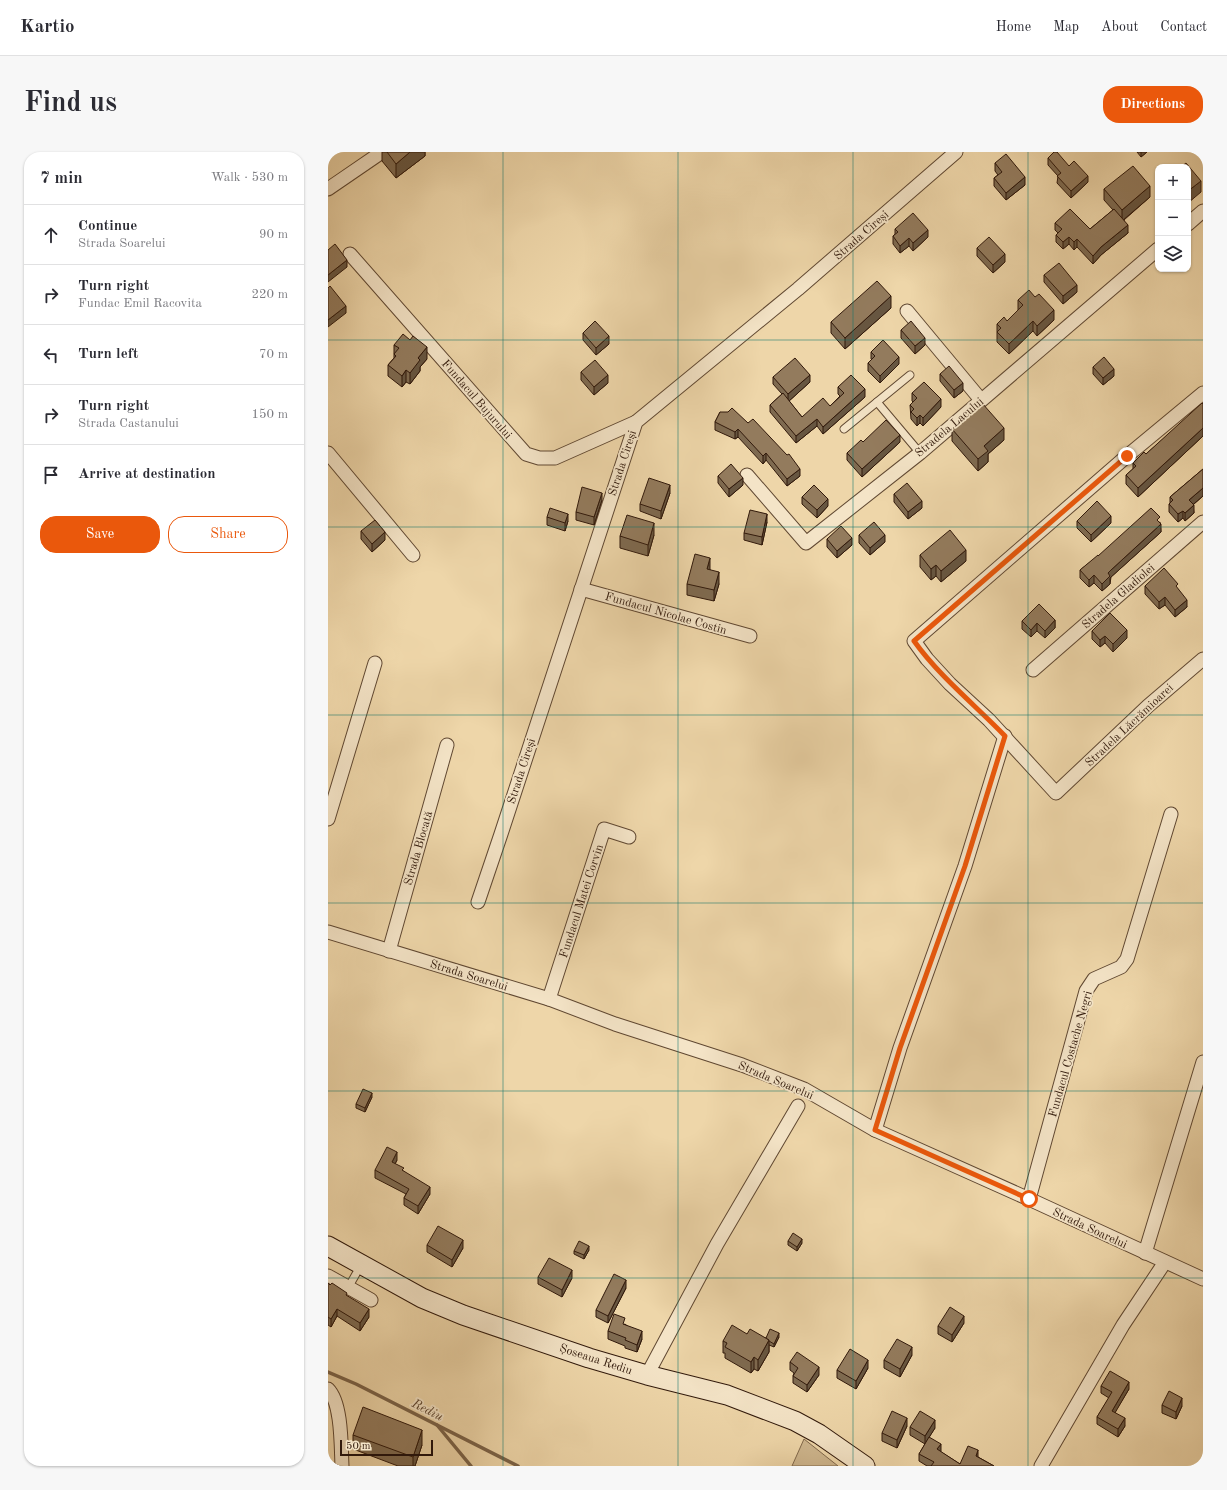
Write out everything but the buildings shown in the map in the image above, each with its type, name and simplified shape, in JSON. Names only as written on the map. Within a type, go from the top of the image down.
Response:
[{"type":"main road","name":"Șoseaua Rediu","points":[[328,1246],[422,1298],[463,1315],[589,1358],[647,1375],[727,1395],[795,1421],[819,1434],[865,1466]]},
{"type":"street","points":[[328,190],[382,152]]},
{"type":"street","name":"Strada Cireși","points":[[478,902],[636,422],[798,289],[956,152]]},
{"type":"street","points":[[1191,221],[1203,211]]},
{"type":"street","name":"Stradela Lacului","points":[[747,475],[806,543],[920,453],[1155,252]]},
{"type":"street","name":"Fundacul Bujurului","points":[[350,254],[526,454],[539,458],[555,458],[636,422]]},
{"type":"street","points":[[907,311],[982,400]]},
{"type":"street","points":[[875,1130],[900,1048],[965,866],[1005,736],[950,684],[927,659],[914,641],[1127,456],[1203,394]]},
{"type":"street","points":[[328,454],[413,555]]},
{"type":"street","name":"Stradela Gladiolei","points":[[1032,670],[1203,522]]},
{"type":"street","name":"Fundacul Nicolae Costin","points":[[581,589],[750,636]]},
{"type":"street","name":"Stradela Lăcrămioarei","points":[[1005,736],[1056,793],[1148,706],[1203,659]]},
{"type":"street","points":[[328,819],[375,663]]},
{"type":"street","name":"Strada Blocată","points":[[389,951],[447,745]]},
{"type":"street","name":"Fundacul Costache Negri","points":[[1029,1199],[1086,991],[1094,979],[1121,967],[1127,959],[1171,814]]},
{"type":"street","name":"Fundacul Matei Corvin","points":[[549,999],[604,829],[629,837]]},
{"type":"street","name":"Strada Soarelui","points":[[328,932],[549,999],[615,1024],[742,1065],[804,1089],[875,1130],[1203,1279]]},
{"type":"street","points":[[1145,1253],[1203,1062]]},
{"type":"street","points":[[647,1375],[717,1244],[798,1106]]},
{"type":"street","points":[[1041,1466],[1123,1325],[1165,1262]]},
{"type":"street","points":[[328,1276],[371,1300]]},
{"type":"street","points":[[328,1390],[332,1394],[338,1410],[342,1466]]},
{"type":"lane","points":[[844,429],[910,375]]},
{"type":"lane","points":[[876,402],[920,453]]},
{"type":"lane","points":[[348,1288],[362,1265]]},
{"type":"shaded area","points":[[804,1439],[838,1466],[792,1466]]},
{"type":"waterway","name":"Rediu","points":[[328,1372],[356,1384],[518,1466]]},
{"type":"waterway","points":[[437,1425],[471,1466]]},
{"type":"route","points":[[1029,1199],[875,1130],[900,1048],[965,866],[1005,736],[950,684],[927,659],[914,641],[1127,456]]}]
